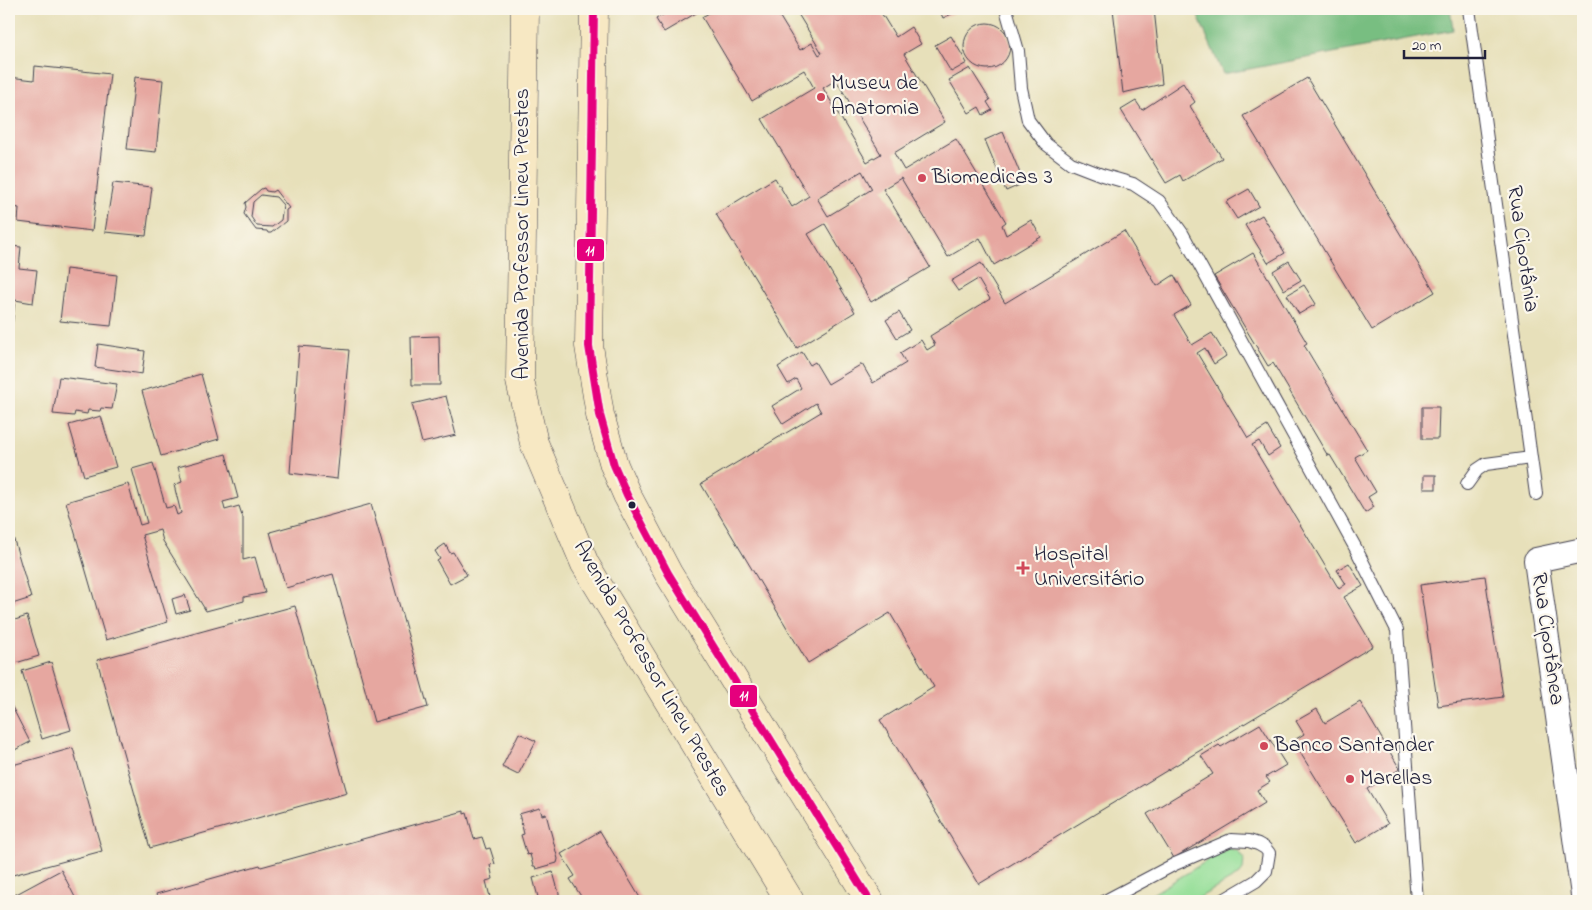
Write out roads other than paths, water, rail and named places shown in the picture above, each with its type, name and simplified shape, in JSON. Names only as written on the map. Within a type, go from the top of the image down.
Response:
[{"type":"street","name":"Avenida Professor Lineu Prestes","points":[[525,9],[520,381],[534,443],[585,564],[790,901]]},
{"type":"street","points":[[594,9],[590,346],[600,414],[614,465],[627,495],[668,573],[870,901]]},
{"type":"street","name":"Rua Cipotânea","points":[[1583,550],[1536,560],[1583,895]]},
{"type":"lane","points":[[1006,9],[1018,51],[1021,88],[1028,120],[1046,144],[1071,163],[1102,176],[1132,184],[1159,201],[1182,233],[1356,547],[1397,630],[1417,901]]},
{"type":"lane","name":"Rua Cipotânia","points":[[1469,9],[1536,494]]},
{"type":"lane","points":[[1467,484],[1477,470],[1486,464],[1531,458]]},
{"type":"lane","points":[[1105,901],[1175,864],[1231,840],[1249,841],[1265,848],[1269,853],[1266,871],[1256,881],[1222,901]]},
{"type":"place","name":"Museu de Anatomia","points":[[821,97]]},
{"type":"place","name":"Biomedicas 3","points":[[922,178]]},
{"type":"place","name":"Hospital Universitário","points":[[1023,568]]},
{"type":"place","name":"Banco Santander","points":[[1264,746]]},
{"type":"place","name":"Marellas","points":[[1350,779]]}]
